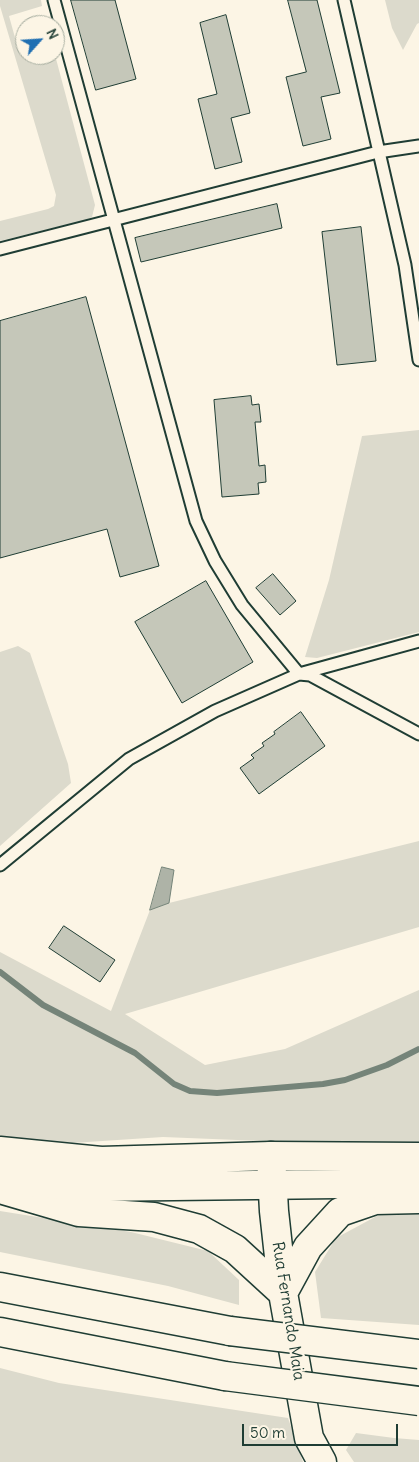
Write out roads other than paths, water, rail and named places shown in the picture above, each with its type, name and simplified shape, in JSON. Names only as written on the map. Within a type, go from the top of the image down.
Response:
[{"type":"main road","points":[[0,1151],[101,1161],[270,1156],[419,1157]]},
{"type":"main road","name":"Rua Fernando Maia","points":[[270,1156],[283,1294],[309,1438],[322,1462]]},
{"type":"main road","points":[[0,1176],[29,1182],[92,1187],[419,1183]]},
{"type":"main road","points":[[0,1189],[79,1212],[154,1217],[199,1229],[235,1249],[283,1294],[308,1247],[340,1212],[375,1200],[419,1199]]},
{"type":"main road","points":[[0,1286],[230,1331],[419,1354]]},
{"type":"main road","points":[[0,1332],[225,1376],[419,1401]]},
{"type":"lane","points":[[54,0],[196,522],[215,561],[242,605],[299,674],[310,676],[419,734]]},
{"type":"lane","points":[[344,0],[405,266],[419,360]]},
{"type":"lane","points":[[0,249],[378,152],[419,146]]},
{"type":"lane","points":[[0,865],[129,759],[215,710],[299,674],[419,640]]},
{"type":"waterway","points":[[0,972],[43,1005],[135,1053],[174,1084],[190,1091],[217,1093],[323,1084],[345,1080],[387,1065],[419,1049]]}]
